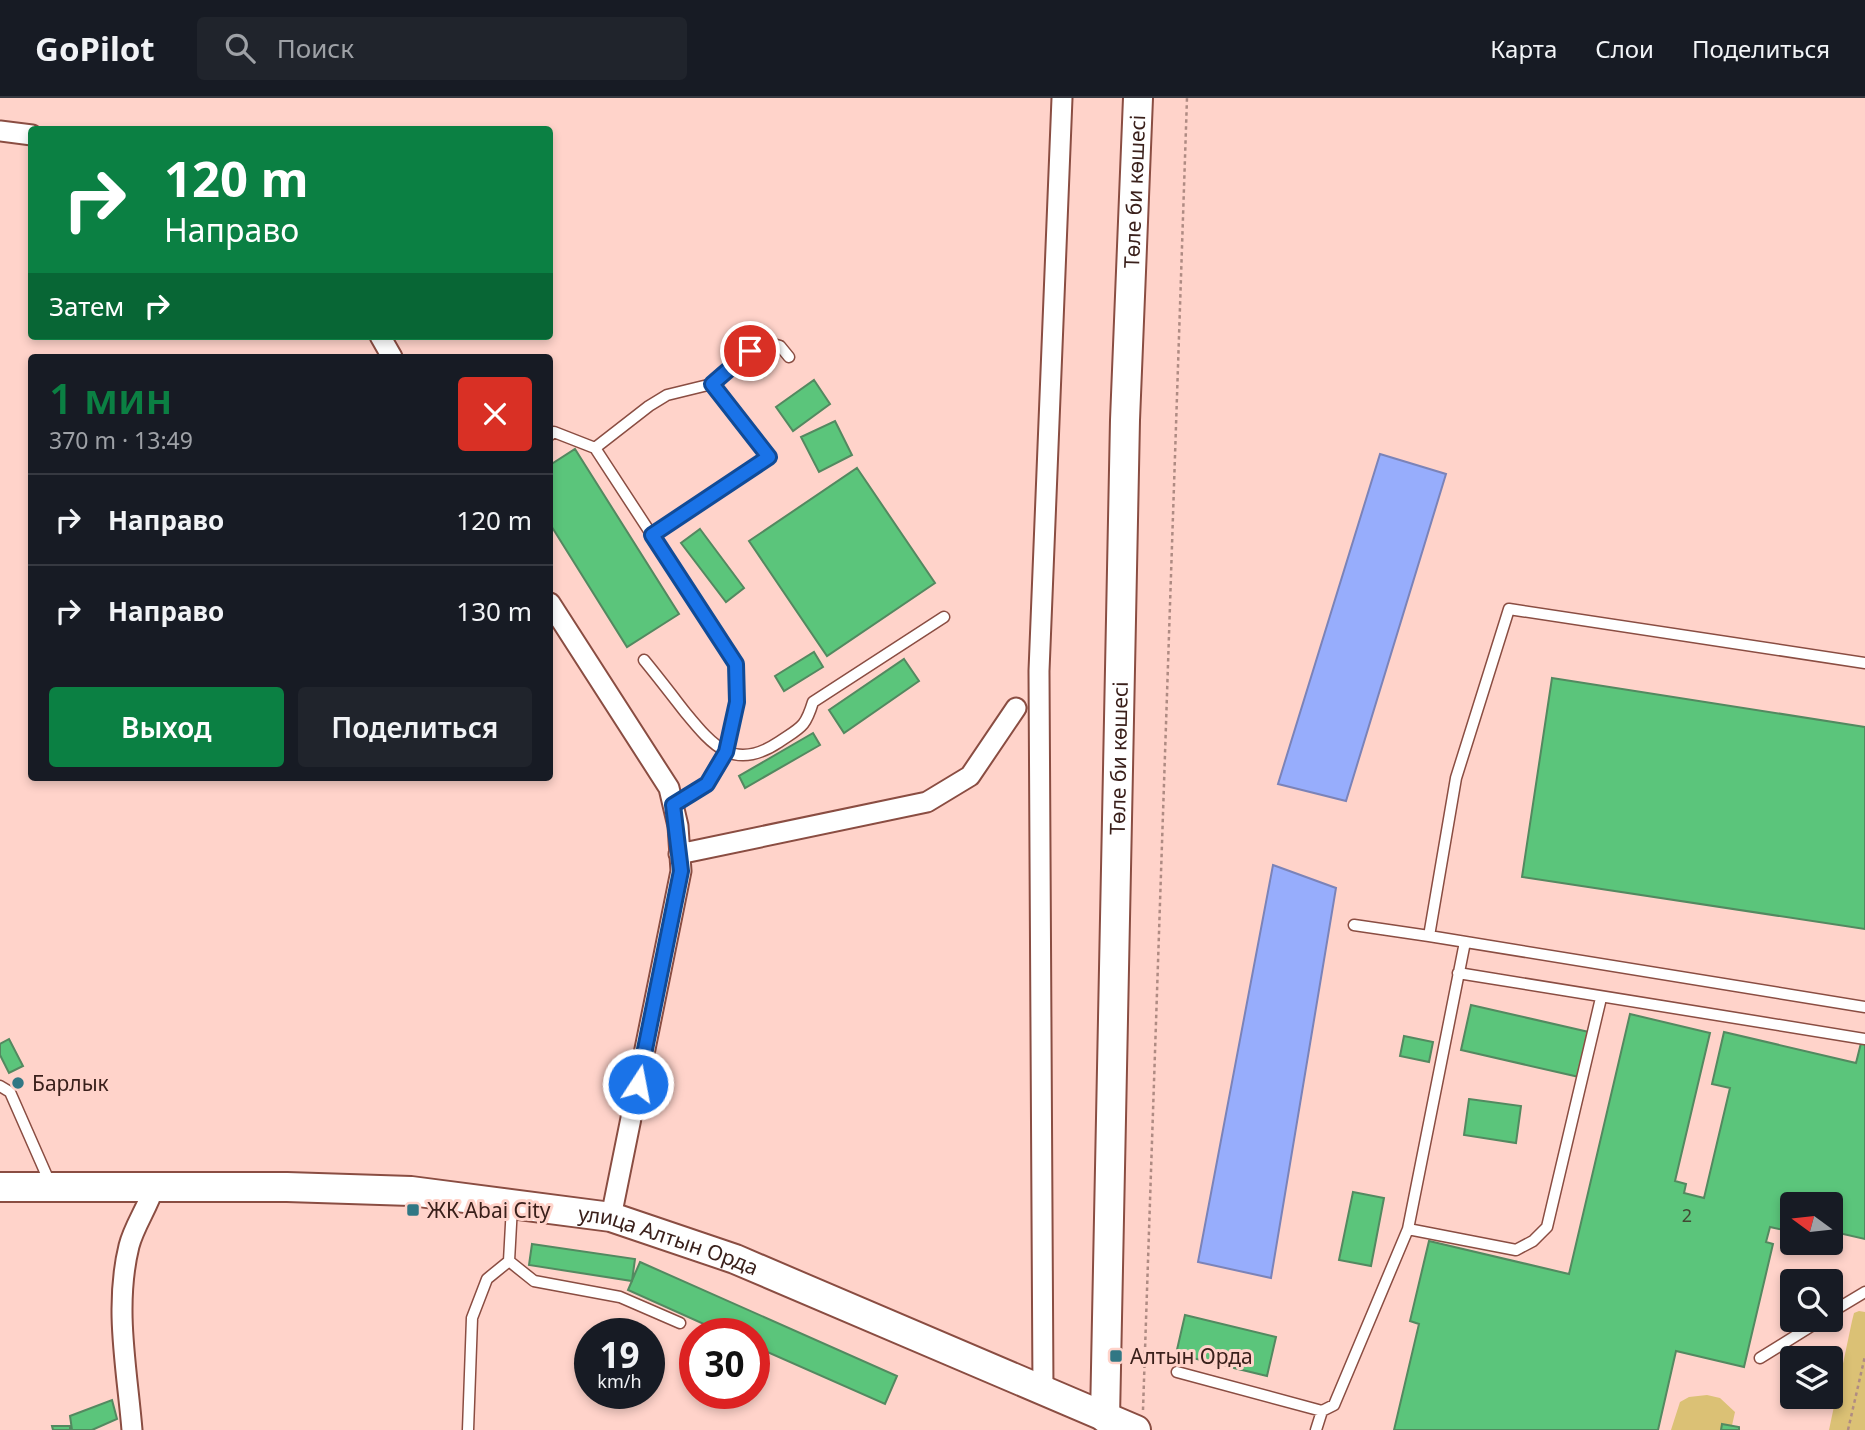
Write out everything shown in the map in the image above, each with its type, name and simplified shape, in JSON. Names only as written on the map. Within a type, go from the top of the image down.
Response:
[{"type":"main road","name":"Төле би көшесі","points":[[1105,1418],[1125,420],[1138,98]]},
{"type":"main road","name":"улица Алтын Орда","points":[[0,1187],[411,1191],[611,1217],[735,1259],[1105,1418],[1140,1423]]},
{"type":"street","points":[[1043,1392],[1039,671],[1062,98]]},
{"type":"street","points":[[0,131],[28,134]]},
{"type":"street","points":[[553,608],[669,788],[681,871],[611,1217]]},
{"type":"street","points":[[679,854],[927,802],[970,776],[1016,708]]},
{"type":"street","points":[[132,1430],[122,1348],[123,1301],[129,1245],[154,1187]]},
{"type":"lane","points":[[595,448],[667,395],[712,384],[734,362],[766,342],[780,346],[789,357]]},
{"type":"lane","points":[[652,535],[769,457],[712,384]]},
{"type":"lane","points":[[553,433],[595,448],[736,664],[737,702],[726,752],[707,784],[673,805]]},
{"type":"lane","points":[[1429,936],[1456,778],[1509,609],[1865,663]]},
{"type":"lane","points":[[644,660],[704,738],[736,755],[769,748],[807,723],[813,702],[944,617]]},
{"type":"lane","points":[[1354,926],[1865,1007]]},
{"type":"lane","points":[[1177,1372],[1322,1411],[1335,1405],[1408,1229],[1465,942]]},
{"type":"lane","points":[[1458,973],[1865,1039]]},
{"type":"lane","points":[[1408,1229],[1516,1250],[1533,1241],[1548,1227],[1601,998]]},
{"type":"lane","points":[[0,1086],[10,1092],[52,1187]]},
{"type":"lane","points":[[468,1430],[472,1318],[486,1279],[509,1261],[513,1203]]},
{"type":"lane","points":[[509,1261],[534,1281],[620,1297],[679,1323]]},
{"type":"lane","points":[[1843,1305],[1865,1292]]},
{"type":"lane","points":[[1760,1358],[1802,1332]]},
{"type":"lane","points":[[1316,1430],[1322,1411]]},
{"type":"path","points":[[1140,1423],[1187,98]]},
{"type":"path","points":[[1847,1430],[1865,1356]]},
{"type":"shaded area","points":[[1865,1312],[1865,1430],[1829,1430],[1833,1409],[1843,1409],[1843,1364],[1854,1313]]},
{"type":"shaded area","points":[[1707,1395],[1720,1398],[1735,1412],[1731,1430],[1671,1430],[1680,1402],[1689,1397]]},
{"type":"water","points":[[1380,454],[1446,474],[1346,801],[1278,784]]},
{"type":"water","points":[[1273,865],[1336,888],[1271,1278],[1198,1262]]},
{"type":"building","points":[[814,380],[830,404],[793,431],[776,407]]},
{"type":"building","points":[[835,421],[852,455],[819,472],[801,437]]},
{"type":"building","points":[[575,449],[679,614],[627,647],[553,529],[553,463]]},
{"type":"building","points":[[857,468],[935,583],[827,656],[749,541]]},
{"type":"building","points":[[700,529],[744,588],[726,602],[681,543]]},
{"type":"building","points":[[814,652],[823,667],[784,691],[775,676]]},
{"type":"building","points":[[904,659],[919,681],[844,733],[829,710]]},
{"type":"building","points":[[1552,678],[1865,727],[1865,929],[1522,877]]},
{"type":"building","points":[[813,733],[820,745],[745,788],[739,776]]},
{"type":"building","points":[[1471,1005],[1589,1032],[1579,1077],[1461,1050]]},
{"type":"building","points":[[1630,1014],[1710,1033],[1675,1181],[1686,1184],[1684,1193],[1704,1198],[1730,1088],[1712,1084],[1724,1032],[1856,1063],[1861,1043],[1865,1044],[1865,1239],[1843,1234],[1843,1192],[1780,1192],[1780,1229],[1770,1227],[1766,1242],[1773,1244],[1744,1367],[1676,1351],[1658,1430],[1394,1430],[1419,1324],[1410,1321],[1429,1241],[1569,1274]]},
{"type":"building","points":[[1404,1036],[1433,1042],[1429,1062],[1400,1056]]},
{"type":"building","points":[[9,1039],[23,1066],[9,1073],[0,1055],[0,1044]]},
{"type":"building","points":[[1469,1099],[1521,1106],[1516,1143],[1464,1135]]},
{"type":"building","points":[[1353,1192],[1384,1198],[1371,1266],[1339,1260]]},
{"type":"building","points":[[532,1244],[635,1259],[632,1281],[529,1265]]},
{"type":"building","points":[[640,1262],[766,1318],[690,1318],[628,1290]]},
{"type":"building","points":[[1185,1315],[1276,1337],[1267,1376],[1176,1354]]},
{"type":"building","points":[[770,1320],[897,1376],[885,1404],[770,1353]]},
{"type":"building","points":[[112,1400],[117,1419],[92,1430],[72,1430],[70,1416]]},
{"type":"building","points":[[1722,1424],[1739,1427],[1739,1430],[1721,1430]]},
{"type":"building","points":[[52,1426],[70,1426],[70,1430],[53,1430]]},
{"type":"place","name":"Барлык","points":[[18,1083]]},
{"type":"place","name":"ЖК Abai City","points":[[413,1210]]},
{"type":"place","name":"Алтын Орда","points":[[1116,1356]]},
{"type":"route","points":[[638,1084],[681,871],[678,827],[673,805],[707,784],[726,752],[737,702],[736,664],[652,535],[769,457],[712,384],[734,362],[750,351]]}]
